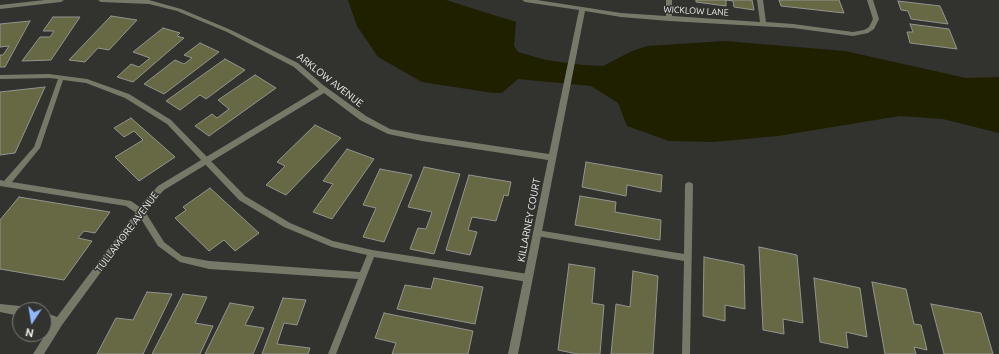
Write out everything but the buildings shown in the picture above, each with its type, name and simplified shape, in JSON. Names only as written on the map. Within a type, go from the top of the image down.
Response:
[{"type":"street","points":[[0,7],[61,0]]},
{"type":"street","name":"ARKLOW AVENUE","points":[[101,0],[149,2],[179,10],[229,31],[296,64],[324,89],[363,118],[388,131],[422,138],[552,158]]},
{"type":"street","name":"WICKLOW LANE","points":[[525,0],[582,10],[669,19],[792,26],[853,34],[866,32],[872,28],[876,19],[870,0]]},
{"type":"street","points":[[669,0],[669,19]]},
{"type":"street","points":[[760,0],[762,24]]},
{"type":"street","name":"KILLARNEY COURT","points":[[513,354],[582,10]]},
{"type":"street","name":"TULLAMORE AVENUE","points":[[38,354],[59,322],[141,212],[161,188],[324,89]]},
{"type":"street","points":[[0,308],[12,310]]},
{"type":"street","points":[[52,320],[59,322]]},
{"type":"lane","points":[[0,76],[49,76],[87,81],[127,96],[170,122],[242,198],[287,224],[332,244],[372,253],[528,278]]},
{"type":"lane","points":[[3,183],[37,148],[61,78]]},
{"type":"lane","points":[[3,183],[128,203],[141,212],[161,244],[180,259],[209,265],[363,276]]},
{"type":"lane","points":[[686,354],[689,185]]},
{"type":"lane","points":[[537,233],[688,258]]},
{"type":"lane","points":[[332,354],[372,253]]},
{"type":"shaded area","points":[[348,0],[446,0],[516,22],[514,46],[518,52],[546,60],[583,65],[603,66],[632,51],[647,46],[725,41],[845,51],[966,78],[999,77],[999,133],[943,119],[900,116],[778,136],[713,142],[669,141],[627,126],[618,103],[591,86],[518,79],[502,93],[493,93],[422,82],[378,57],[357,26]]}]
